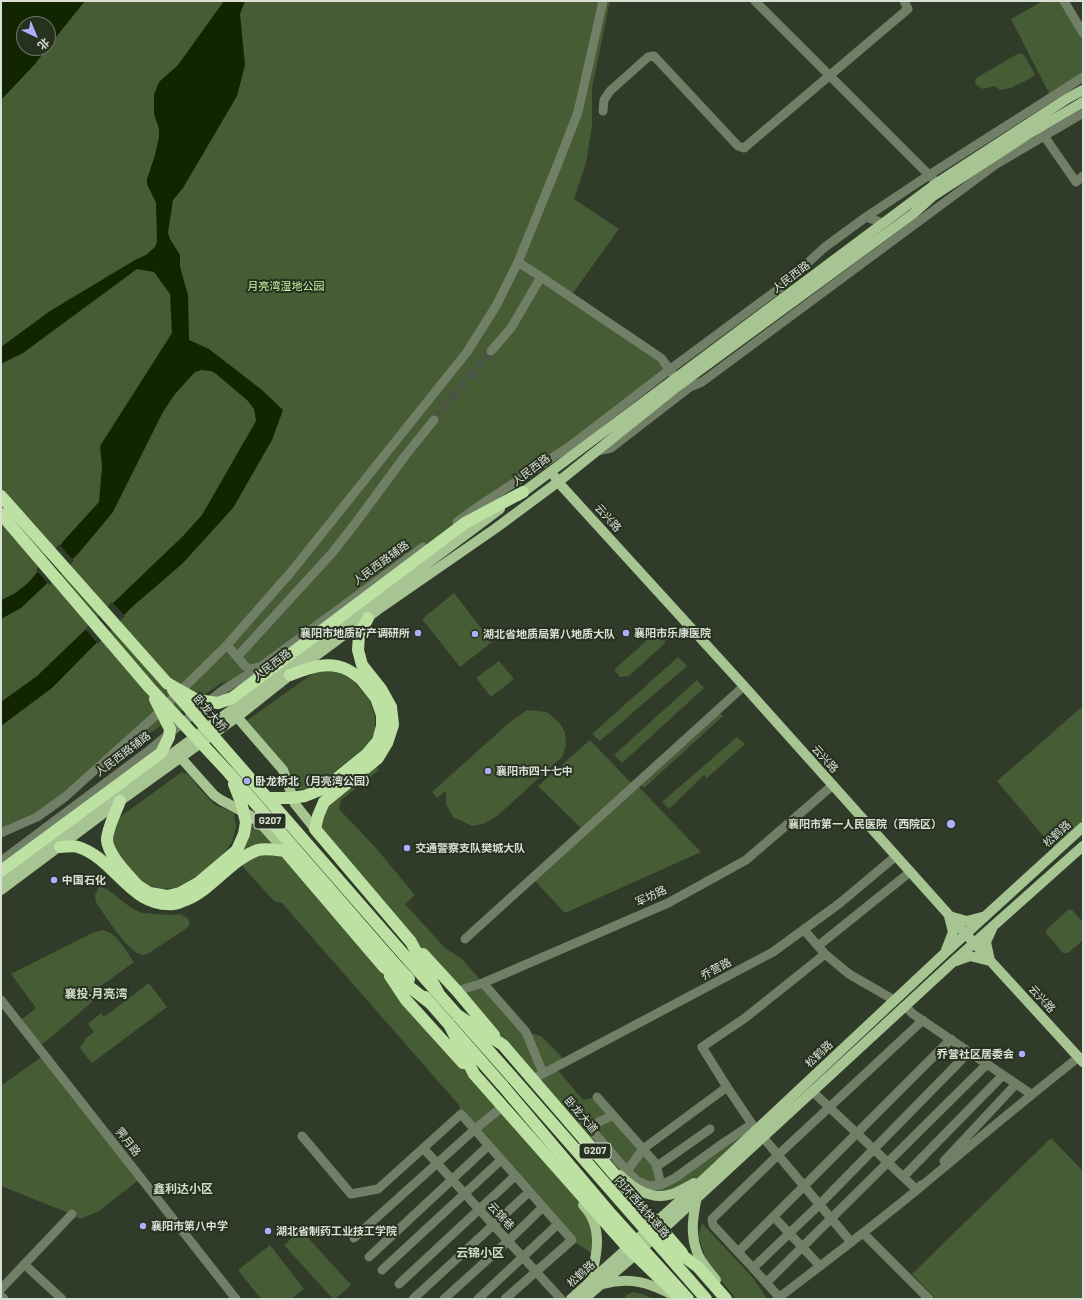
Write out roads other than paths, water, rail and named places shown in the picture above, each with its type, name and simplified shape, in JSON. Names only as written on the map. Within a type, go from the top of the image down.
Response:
[{"type":"highway","points":[[166,683],[197,700],[218,702],[232,698],[465,523],[522,492]]},
{"type":"highway","name":"卧龙大桥","points":[[1,496],[398,948]]},
{"type":"highway","name":"G207","points":[[1,514],[149,687],[229,774],[386,962],[430,1003],[449,1024],[507,1081]]},
{"type":"highway","points":[[368,618],[359,635],[358,650],[362,665],[381,689],[391,707],[393,725],[387,743],[378,758],[324,802],[314,830],[503,1045]]},
{"type":"highway","points":[[267,798],[291,798],[305,796],[325,788],[368,754],[378,741],[382,726],[382,715],[376,698],[361,679],[348,670],[330,665],[312,666],[290,675]]},
{"type":"highway","points":[[1,870],[161,753],[169,737],[170,729],[149,687]]},
{"type":"highway","points":[[120,801],[110,827],[107,841],[112,854],[136,885],[150,892],[167,896],[180,893],[198,883],[237,850],[244,834],[246,822],[242,802],[229,774]]},
{"type":"highway","points":[[60,847],[76,846],[92,854],[110,867],[125,884],[139,895],[155,903],[175,904],[196,896],[240,860],[258,850],[272,849],[285,851],[386,962],[406,1000],[474,1074]]},
{"type":"highway","points":[[411,942],[439,994]]},
{"type":"highway","name":"卧龙大道","points":[[398,948],[459,1016],[507,1081]]},
{"type":"highway","name":"卧龙大道","points":[[459,1016],[503,1045],[538,1076],[604,1162],[660,1225],[720,1299]]},
{"type":"highway","name":"G207","points":[[449,1024],[474,1074],[632,1251],[682,1299]]},
{"type":"highway","points":[[507,1081],[613,1217],[688,1299]]},
{"type":"highway","name":"内环西线快速路","points":[[507,1081],[622,1204],[706,1299]]},
{"type":"highway","points":[[622,1204],[662,1240],[698,1267],[726,1299]]},
{"type":"highway","points":[[613,1217],[647,1253],[678,1299]]},
{"type":"main road","name":"人民西路","points":[[237,712],[552,470],[672,374],[835,259],[937,183],[1068,98],[1083,90]]},
{"type":"main road","name":"人民西路","points":[[1,880],[496,528],[558,482],[674,390],[906,218],[933,196],[1041,133],[1083,102]]},
{"type":"main road","name":"云兴路","points":[[552,470],[558,482],[744,686],[965,934],[1081,1059]]},
{"type":"main road","points":[[237,712],[283,770],[295,804],[314,830]]},
{"type":"main road","name":"人民西路","points":[[1,890],[60,847],[178,755]]},
{"type":"main road","points":[[178,755],[214,795],[251,816],[262,825],[285,851]]},
{"type":"main road","name":"松鹤路","points":[[584,1299],[660,1225],[705,1178],[983,917],[1083,827]]},
{"type":"main road","name":"松鹤路","points":[[660,1225],[697,1197],[757,1130],[812,1091],[954,961],[1083,846]]},
{"type":"main road","points":[[946,952],[953,932],[949,916],[967,921],[983,917]]},
{"type":"main road","points":[[954,961],[970,956],[990,960],[986,942],[993,926]]},
{"type":"main road","points":[[532,1139],[550,1167],[591,1213],[598,1246],[597,1257],[590,1282]]},
{"type":"main road","points":[[604,1162],[641,1191],[652,1196],[670,1195],[705,1178]]},
{"type":"main road","points":[[697,1197],[693,1213],[693,1236],[697,1253],[731,1299]]},
{"type":"main road","name":"松鹤路","points":[[570,1299],[632,1251]]},
{"type":"main road","points":[[601,1284],[622,1280],[641,1282],[682,1299]]},
{"type":"street","points":[[1,833],[37,817],[65,797],[154,717],[227,645],[291,572],[467,352],[496,306],[518,262],[558,166],[578,112],[603,1]]},
{"type":"street","points":[[603,112],[604,100],[610,91],[648,57],[654,56],[738,146],[744,148],[908,10],[904,1]]},
{"type":"street","points":[[1064,1],[1083,33]]},
{"type":"street","points":[[759,2],[830,76],[937,183]]},
{"type":"street","points":[[479,506],[566,448],[672,374],[782,287],[825,247],[866,217],[1083,76]]},
{"type":"street","points":[[1083,113],[1041,133],[1076,182],[1083,176]]},
{"type":"street","points":[[889,201],[897,212]]},
{"type":"street","points":[[866,217],[883,223]]},
{"type":"street","points":[[825,247],[835,259]]},
{"type":"street","points":[[518,262],[661,358],[672,374]]},
{"type":"street","points":[[491,351],[511,328],[541,277]]},
{"type":"street","points":[[237,657],[333,552],[434,420]]},
{"type":"street","name":"人民西路辅路","points":[[1,861],[148,751],[223,690],[260,667],[479,506],[522,492]]},
{"type":"street","points":[[227,645],[245,666],[250,669],[260,667]]},
{"type":"street","points":[[237,681],[243,676],[245,666]]},
{"type":"street","points":[[465,939],[744,686]]},
{"type":"street","points":[[202,707],[237,712]]},
{"type":"street","points":[[176,729],[173,735],[178,755]]},
{"type":"street","name":"军坊路","points":[[457,991],[483,983],[668,903],[746,860],[833,785]]},
{"type":"street","name":"乔营路","points":[[538,1076],[773,952],[840,903],[896,856]]},
{"type":"street","points":[[818,946],[910,872]]},
{"type":"street","points":[[804,930],[825,954],[849,974],[894,1000]]},
{"type":"street","points":[[825,954],[745,1018],[702,1047],[727,1087],[757,1130],[850,1242]]},
{"type":"street","points":[[483,983],[526,1032],[538,1076]]},
{"type":"street","name":"霁月路","points":[[1,1000],[236,1299]]},
{"type":"street","points":[[905,1006],[913,1014],[1031,1094]]},
{"type":"street","points":[[923,1020],[778,1155],[712,1219],[714,1225],[778,1298],[850,1242],[864,1233],[1031,1094],[1081,1059]]},
{"type":"street","points":[[738,1252],[950,1039]]},
{"type":"street","points":[[753,1268],[819,1205],[969,1052]]},
{"type":"street","points":[[766,1283],[987,1064]]},
{"type":"street","points":[[903,1177],[1002,1075]]},
{"type":"street","points":[[917,1190],[1016,1084]]},
{"type":"street","points":[[627,1171],[643,1149],[727,1087]]},
{"type":"street","points":[[812,1091],[828,1108],[917,1190]]},
{"type":"street","points":[[597,1097],[656,1164],[661,1185]]},
{"type":"street","points":[[354,1238],[474,1130],[503,1106]]},
{"type":"street","points":[[302,1136],[351,1194],[378,1190],[461,1114],[572,1240],[505,1299]]},
{"type":"street","points":[[613,1115],[589,1127],[637,1181],[649,1186],[661,1185],[675,1178],[722,1144],[757,1130]]},
{"type":"street","points":[[656,1167],[710,1129]]},
{"type":"street","points":[[369,1257],[488,1146]]},
{"type":"street","name":"云锦巷","points":[[424,1149],[561,1299]]},
{"type":"street","points":[[382,1270],[501,1160]]},
{"type":"street","points":[[399,1284],[515,1176]]},
{"type":"street","points":[[413,1299],[529,1192]]},
{"type":"street","points":[[444,1299],[543,1207]]},
{"type":"street","points":[[1,1289],[72,1214]]},
{"type":"street","points":[[774,1217],[820,1266]]},
{"type":"street","points":[[478,1299],[558,1224]]},
{"type":"street","points":[[864,1233],[929,1299]]},
{"type":"street","points":[[24,1264],[62,1299]]},
{"type":"street","points":[[1,1296],[4,1299]]},
{"type":"tunnel","points":[[434,420],[491,351]]},
{"type":"place","name":"襄阳市地质矿产调研所","points":[[418,633]]},
{"type":"place","name":"襄阳市乐康医院","points":[[626,633]]},
{"type":"place","name":"湖北省地质局第八地质大队","points":[[475,634]]},
{"type":"place","name":"襄阳市四十七中","points":[[488,771]]},
{"type":"place","name":"卧龙桥北（月亮湾公园）","points":[[247,781]]},
{"type":"place","name":"襄阳市第一人民医院（西院区）","points":[[951,824]]},
{"type":"place","name":"交通警察支队樊城大队","points":[[407,848]]},
{"type":"place","name":"中国石化","points":[[54,880]]},
{"type":"place","name":"乔营社区居委会","points":[[1022,1054]]},
{"type":"place","name":"襄阳市第八中学","points":[[143,1226]]},
{"type":"place","name":"湖北省制药工业技工学院","points":[[268,1231]]},
{"type":"district","name":"襄投·月亮湾","points":[[96,994]]},
{"type":"district","name":"鑫利达小区","points":[[183,1189]]},
{"type":"district","name":"云锦小区","points":[[480,1253]]},
{"type":"park label","name":"月亮湾湿地公园","points":[[286,286]]}]
